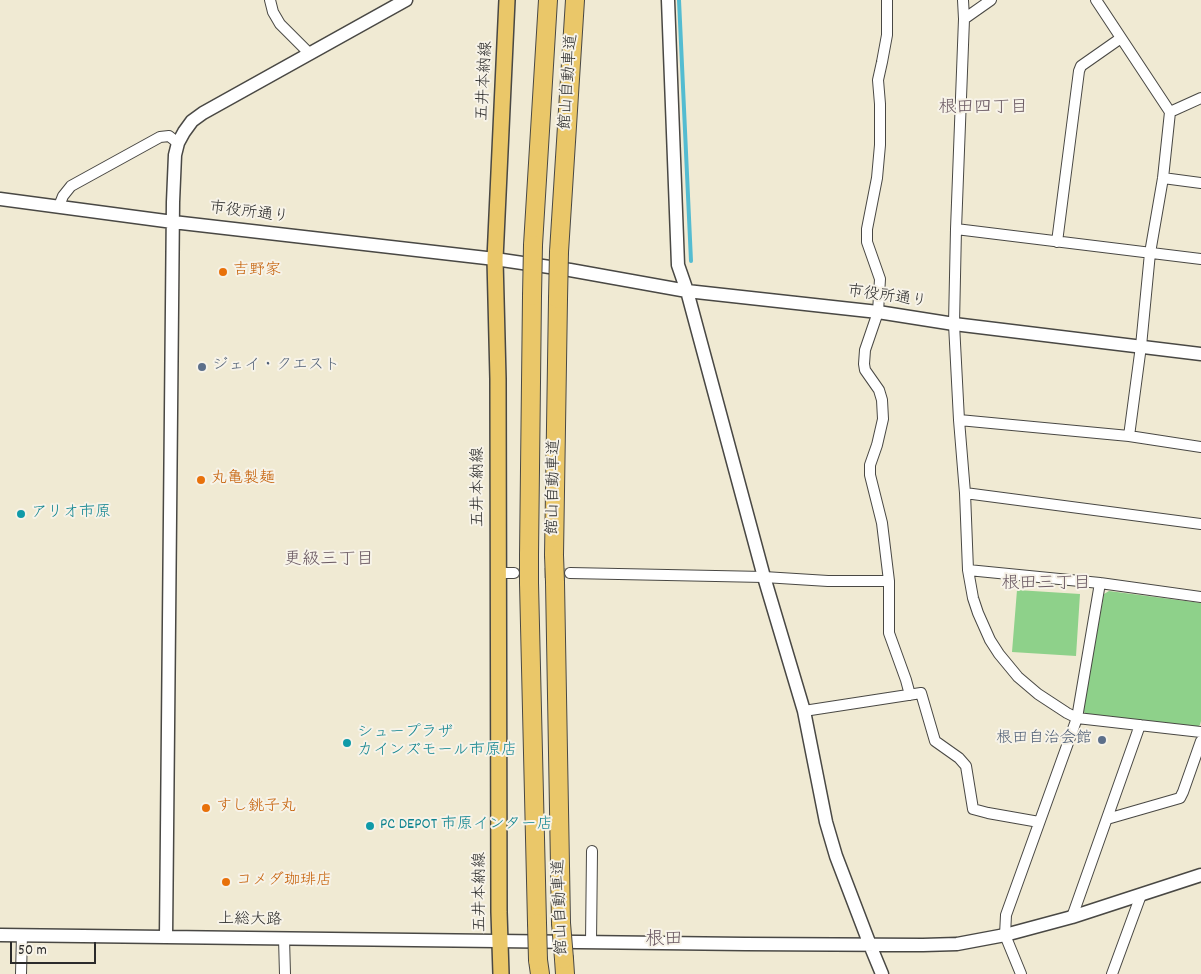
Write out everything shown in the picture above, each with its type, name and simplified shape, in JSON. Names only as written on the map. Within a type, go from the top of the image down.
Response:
[{"type":"highway","name":"館山自動車道","points":[[539,967],[529,555],[533,244],[548,0]]},
{"type":"highway","name":"館山自動車道","points":[[564,967],[561,923],[563,578],[554,555],[559,252],[575,0]]},
{"type":"main road","name":"五井本納線","points":[[501,974],[498,379],[495,259],[507,0]]},
{"type":"street","points":[[270,0],[272,12],[280,24],[310,54]]},
{"type":"street","points":[[166,936],[173,222],[175,155],[178,143],[192,121],[203,113],[406,0]]},
{"type":"street","points":[[668,0],[678,265],[687,291],[764,577],[804,711],[828,830],[836,856],[882,974]]},
{"type":"street","points":[[887,0],[887,35],[878,80],[880,104],[878,168],[867,229],[867,242],[880,279],[878,312],[865,350],[864,364],[865,370],[879,390],[882,400],[883,419],[870,465],[870,475],[882,523],[889,581],[889,633],[910,694]]},
{"type":"street","points":[[963,0],[964,19],[954,324],[968,570],[973,598],[984,628],[999,654],[1018,677],[1051,703],[1077,718],[1201,732]]},
{"type":"street","points":[[964,19],[991,0]]},
{"type":"street","points":[[1096,0],[1170,112],[1163,178],[1150,253],[1141,346],[1129,436]]},
{"type":"street","points":[[1057,242],[1079,70],[1081,66],[1121,38]]},
{"type":"street","points":[[1170,112],[1201,98]]},
{"type":"street","points":[[59,206],[63,196],[71,186],[160,138],[169,136],[178,143]]},
{"type":"street","points":[[1163,178],[1201,183]]},
{"type":"street","name":"市役所通り","points":[[0,199],[173,222],[495,259],[687,291],[878,312],[954,324],[1201,354]]},
{"type":"street","points":[[956,229],[1201,259]]},
{"type":"street","points":[[959,420],[1129,436],[1201,447]]},
{"type":"street","points":[[965,493],[1201,524]]},
{"type":"street","points":[[968,570],[1100,583],[1201,597]]},
{"type":"street","points":[[498,573],[514,573]]},
{"type":"street","points":[[563,578],[764,577],[828,581],[889,581]]},
{"type":"street","points":[[1021,974],[1005,935],[1006,915],[1077,718],[1100,583]]},
{"type":"street","points":[[804,711],[921,693],[936,741],[959,758],[966,766],[973,809],[980,812],[1039,822]]},
{"type":"street","points":[[1072,917],[1140,725]]},
{"type":"street","points":[[1108,819],[1180,798],[1201,741]]},
{"type":"street","points":[[592,851],[592,942]]},
{"type":"street","name":"上総大路","points":[[0,935],[923,946],[957,944],[1005,935],[1072,917],[1201,875]]},
{"type":"street","points":[[1112,974],[1141,895]]},
{"type":"street","points":[[21,974],[22,935]]},
{"type":"street","points":[[284,938],[285,974]]},
{"type":"green space","points":[[1017,590],[1080,594],[1076,656],[1012,652]]},
{"type":"green space","points":[[1109,591],[1201,603],[1200,725],[1195,728],[1086,715],[1083,710],[1104,594]]},
{"type":"waterway","points":[[679,0],[691,261]]},
{"type":"tunnel","points":[[514,573],[570,573]]},
{"type":"place","name":"吉野家","points":[[223,272]]},
{"type":"place","name":"ジェイ・クエスト","points":[[202,367]]},
{"type":"place","name":"丸亀製麺","points":[[201,480]]},
{"type":"place","name":"アリオ市原","points":[[21,514]]},
{"type":"place","name":"根田自治会館","points":[[1102,740]]},
{"type":"place","name":"シュープラザ カインズモール市原店","points":[[347,743]]},
{"type":"place","name":"すし銚子丸","points":[[206,808]]},
{"type":"place","name":"PC DEPOT 市原インター店","points":[[370,826]]},
{"type":"place","name":"コメダ珈琲店","points":[[226,882]]},
{"type":"district","name":"根田四丁目","points":[[983,110]]},
{"type":"district","name":"更級三丁目","points":[[329,562]]},
{"type":"district","name":"根田三丁目","points":[[1046,586]]},
{"type":"district","name":"根田","points":[[664,941]]}]
